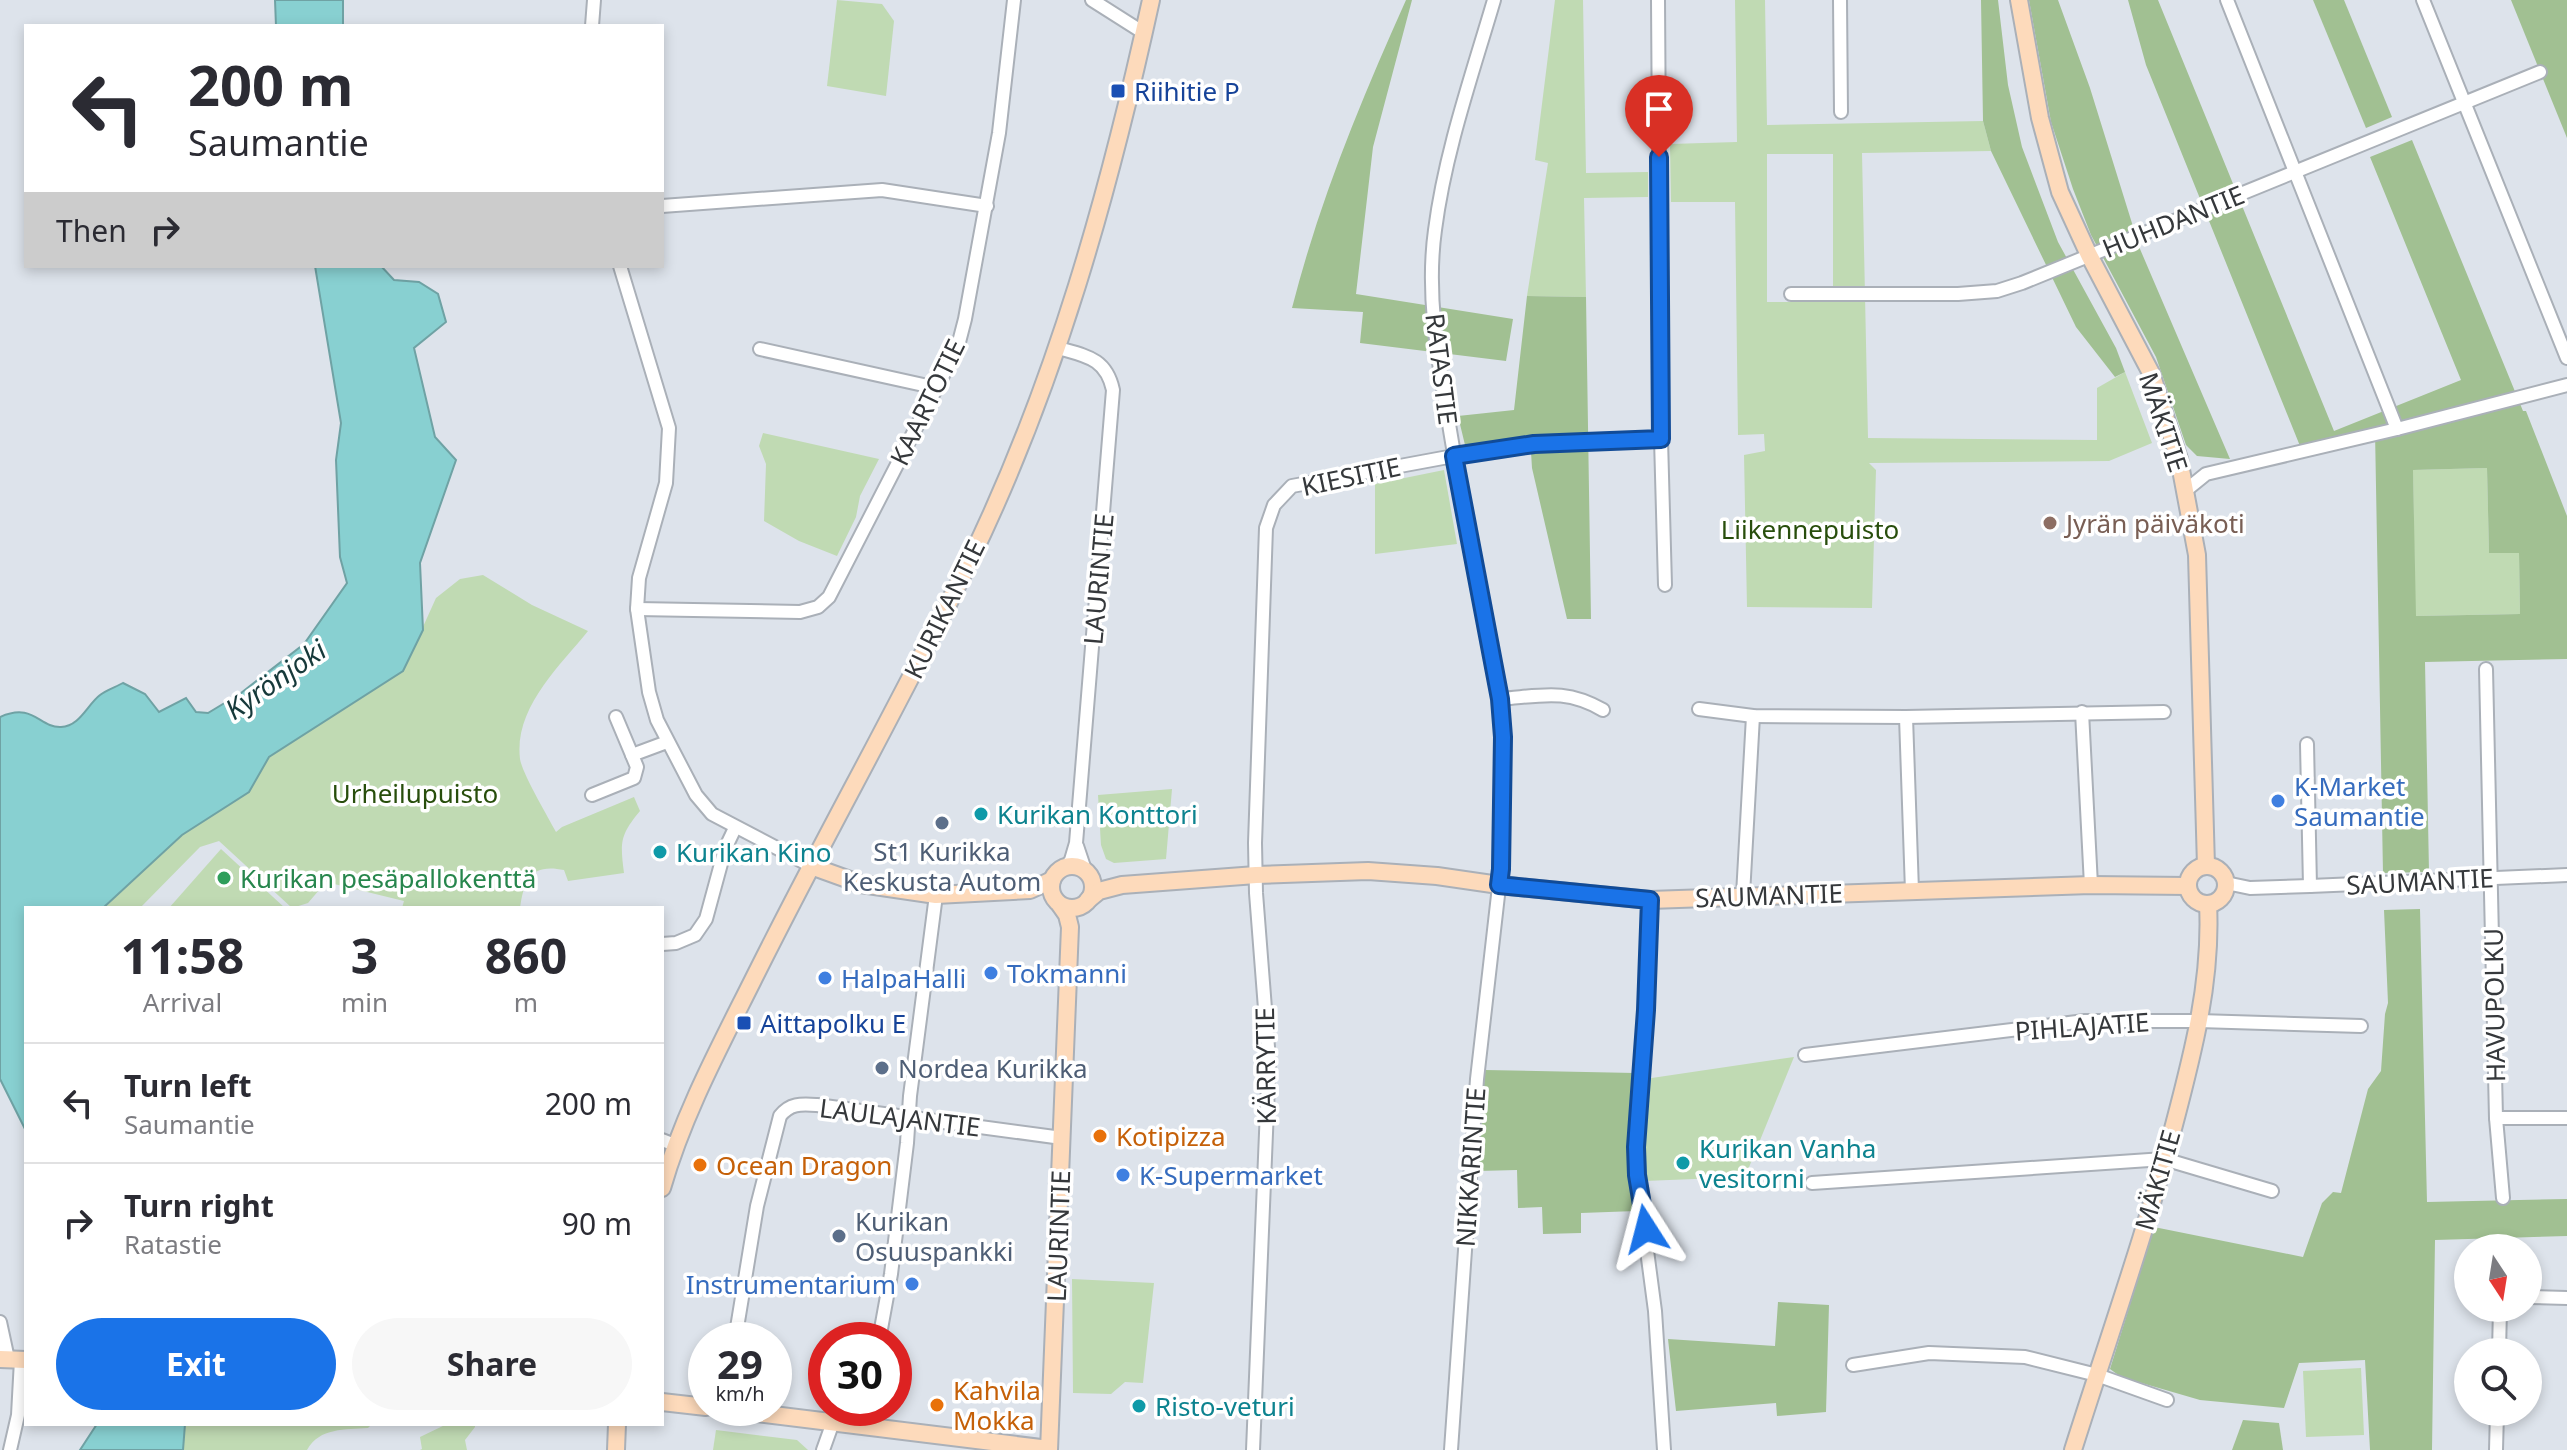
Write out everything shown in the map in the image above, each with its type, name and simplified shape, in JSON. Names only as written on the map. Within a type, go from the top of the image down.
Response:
[{"type":"street","points":[[592,24],[594,0]]},
{"type":"street","name":"KAARTOTIE","points":[[637,609],[800,612],[818,607],[829,597],[948,369],[962,333],[999,133],[1014,0]]},
{"type":"street","points":[[1092,0],[1144,33]]},
{"type":"street","name":"KURIKANTIE","points":[[664,1173],[668,1142],[695,1098],[971,558],[1027,433],[1058,348],[1107,182],[1151,0]]},
{"type":"street","name":"RATASTIE","points":[[1494,0],[1451,150],[1435,231],[1433,286],[1436,348],[1500,699],[1503,737],[1499,885]]},
{"type":"street","points":[[1658,0],[1665,585]]},
{"type":"street","points":[[1840,0],[1841,112]]},
{"type":"street","name":"MÄKITIE","points":[[2019,0],[2044,133],[2060,192],[2151,373],[2179,459],[2197,555],[2206,866]]},
{"type":"street","points":[[2227,0],[2397,429]]},
{"type":"street","points":[[2423,0],[2567,358]]},
{"type":"street","name":"HUHDANTIE","points":[[1791,294],[1958,294],[1997,291],[2540,72]]},
{"type":"street","points":[[664,206],[882,190],[987,206]]},
{"type":"street","points":[[621,268],[669,428],[666,483],[639,578],[637,609],[649,692],[657,720],[696,795],[712,814],[735,828],[811,866],[861,884],[936,895],[1030,890],[1044,893],[1070,907],[1085,903],[1093,892],[1088,873]]},
{"type":"street","name":"LAURINTIE","points":[[1058,348],[1094,359],[1109,373],[1113,390],[1076,843],[1071,860],[1058,874]]},
{"type":"street","points":[[760,349],[937,388]]},
{"type":"street","points":[[2185,491],[2206,474],[2567,385]]},
{"type":"street","name":"KIESITIE","points":[[1256,875],[1266,528],[1274,505],[1292,486],[1454,456],[1534,444],[1661,439]]},
{"type":"street","name":"HAVUPOLKU","points":[[2486,669],[2496,1118],[2503,1198]]},
{"type":"street","points":[[1500,699],[1566,695],[1603,710]]},
{"type":"street","points":[[1699,709],[1753,716],[1906,717],[2164,712]]},
{"type":"street","points":[[2082,712],[2091,885]]},
{"type":"street","points":[[1743,895],[1753,716]]},
{"type":"street","points":[[592,795],[634,778],[637,767],[616,717]]},
{"type":"street","points":[[1906,717],[1912,891]]},
{"type":"street","points":[[632,755],[667,742]]},
{"type":"street","points":[[2307,744],[2310,886]]},
{"type":"street","points":[[664,944],[676,943],[695,935],[706,919],[725,849],[735,828]]},
{"type":"street","name":"LAURINTIE","points":[[1076,843],[1079,858],[1088,873]]},
{"type":"street","points":[[1030,890],[1073,866],[1088,873],[1098,883],[1112,887]]},
{"type":"street","points":[[2206,866],[2220,871],[2226,883],[2221,898],[2208,904],[2194,899],[2188,886],[2193,872],[2206,866]]},
{"type":"street","name":"SAUMANTIE","points":[[1085,903],[1099,891],[1112,887],[1256,875],[1368,871],[1650,900],[2091,885],[2188,886]]},
{"type":"street","points":[[1058,874],[1052,895],[1058,903]]},
{"type":"street","name":"KÄRRYTIE","points":[[1253,1450],[1269,1060],[1256,875]]},
{"type":"street","name":"SAUMANTIE","points":[[2226,883],[2250,888],[2567,875]]},
{"type":"street","name":"NIKKARINTIE","points":[[1451,1450],[1477,1079],[1499,885]]},
{"type":"street","points":[[882,1322],[891,1274],[907,1143],[907,1118],[936,895]]},
{"type":"street","points":[[1650,900],[1636,1147],[1655,1311],[1664,1450]]},
{"type":"street","name":"LAURINTIE","points":[[1049,1449],[1070,927],[1067,915],[1058,903]]},
{"type":"street","name":"LAURINTIE","points":[[1070,927],[1085,903]]},
{"type":"street","name":"MÄKITIE","points":[[2073,1450],[2164,1159],[2199,1021],[2208,904]]},
{"type":"street","name":"PIHLAJATIE","points":[[1805,1055],[2085,1021],[2361,1026]]},
{"type":"street","name":"LAULAJANTIE","points":[[738,1322],[757,1206],[780,1116],[787,1107],[797,1104],[1062,1138]]},
{"type":"street","points":[[2496,1118],[2567,1118]]},
{"type":"street","points":[[1812,1183],[2164,1159],[2272,1191]]},
{"type":"street","points":[[2542,1297],[2567,1298]]},
{"type":"street","points":[[0,1322],[14,1360],[18,1415],[10,1450]]},
{"type":"street","points":[[1853,1365],[1929,1353],[2025,1357],[2097,1375],[2167,1400]]},
{"type":"street","points":[[664,1402],[688,1405]]},
{"type":"street","points":[[616,1450],[617,1426]]},
{"type":"street","points":[[823,1450],[832,1426]]},
{"type":"street","points":[[905,1426],[1049,1449]]},
{"type":"street","points":[[2496,1450],[2497,1426]]},
{"type":"green space","points":[[837,0],[882,4],[894,21],[886,96],[827,86]]},
{"type":"green space","points":[[1406,0],[1412,0],[1373,147],[1356,294],[1513,319],[1506,361],[1360,343],[1363,312],[1292,308],[1342,152]]},
{"type":"green space","points":[[1555,0],[1583,0],[1586,173],[1648,172],[1648,197],[1584,198],[1586,297],[1527,296],[1548,163],[1535,160]]},
{"type":"green space","name":"Liikennepuisto","points":[[1735,0],[1765,0],[1767,125],[1983,121],[1991,151],[1862,153],[1868,438],[2097,440],[2097,388],[2125,372],[2152,443],[2109,461],[1869,463],[1876,470],[1872,608],[1747,607],[1744,455],[1765,451],[1764,434],[1738,435],[1735,202],[1671,202],[1670,144],[1737,142]],"holes":[[[1767,154],[1833,154],[1833,302],[1767,302]]]},
{"type":"green space","points":[[1981,0],[1998,0],[2008,85],[2022,147],[2058,242],[2116,348],[2125,372],[2115,377],[2076,327],[1991,151],[1983,121]]},
{"type":"green space","points":[[2029,0],[2058,0],[2090,88],[2140,249],[2230,459],[2197,456],[2186,445],[2156,357],[2091,235],[2051,122]]},
{"type":"green space","points":[[2128,0],[2158,0],[2334,431],[2461,380],[2370,157],[2412,140],[2567,516],[2567,659],[2425,662],[2429,872],[2383,873],[2375,431],[2300,446],[2146,65]],"holes":[[[2487,468],[2489,553],[2519,553],[2520,614],[2416,616],[2413,470]]]},
{"type":"green space","points":[[2313,0],[2344,0],[2392,117],[2366,128]]},
{"type":"green space","points":[[2511,0],[2567,0],[2567,138]]},
{"type":"green space","points":[[1527,296],[1586,297],[1591,619],[1567,619],[1532,468],[1530,436],[1465,445],[1458,416],[1514,410]]},
{"type":"green space","points":[[763,433],[879,459],[860,496],[856,517],[837,556],[799,541],[764,521],[766,464],[759,446]]},
{"type":"green space","points":[[2487,468],[2489,553],[2519,553],[2520,614],[2415,616],[2413,470]]},
{"type":"green space","points":[[1444,470],[1457,544],[1375,554],[1375,484]]},
{"type":"green space","name":"Urheilupuisto","points":[[483,575],[532,605],[588,631],[552,674],[531,706],[520,740],[520,759],[556,832],[634,797],[640,811],[628,826],[623,839],[624,873],[568,881],[564,870],[544,869],[527,882],[520,906],[403,906],[404,901],[326,882],[308,903],[290,906],[219,841],[200,847],[142,906],[105,906],[182,835],[249,792],[269,757],[403,671],[436,598],[460,579]]},
{"type":"green space","points":[[1172,789],[1166,859],[1114,863],[1106,859],[1101,845],[1098,795]]},
{"type":"green space","name":"Kurikan pesäpallokenttä","points":[[221,849],[283,906],[171,906]]},
{"type":"green space","points":[[2420,909],[2427,1202],[2567,1199],[2567,1236],[2454,1234],[2454,1239],[2435,1240],[2432,1450],[2370,1450],[2365,1360],[2299,1363],[2284,1408],[2200,1400],[2121,1377],[2110,1369],[2154,1227],[2303,1257],[2322,1203],[2333,1192],[2341,1193],[2368,1089],[2381,1071],[2388,1003],[2384,910]]},
{"type":"green space","points":[[1794,1057],[1745,1177],[1644,1181],[1645,1079]]},
{"type":"green space","points":[[1485,1070],[1635,1073],[1630,1147],[1636,1211],[1581,1213],[1581,1233],[1543,1234],[1542,1207],[1518,1208],[1517,1170],[1478,1171]]},
{"type":"green space","points":[[1072,1279],[1154,1283],[1143,1383],[1125,1382],[1111,1394],[1073,1393]]},
{"type":"green space","points":[[1778,1302],[1829,1305],[1826,1412],[1777,1416],[1776,1403],[1676,1411],[1668,1339],[1775,1346]]},
{"type":"green space","points":[[2361,1368],[2364,1435],[2306,1437],[2303,1371]]},
{"type":"green space","points":[[2243,1420],[2279,1423],[2283,1450],[2232,1450]]},
{"type":"green space","points":[[185,1426],[370,1426],[326,1433],[307,1450],[183,1450]]},
{"type":"green space","points":[[443,1426],[475,1426],[465,1440],[467,1450],[420,1450],[420,1437]]},
{"type":"green space","points":[[716,1430],[797,1440],[808,1450],[713,1450]]},
{"type":"water","points":[[275,0],[343,0],[343,24],[276,24]]},
{"type":"water","name":"Kyrönjoki","points":[[315,268],[383,268],[394,280],[419,282],[438,294],[446,322],[414,348],[435,437],[456,460],[420,563],[423,630],[403,671],[269,757],[249,792],[182,835],[105,906],[24,906],[24,1127],[0,1079],[0,717],[21,712],[53,726],[68,726],[100,695],[123,683],[145,694],[159,712],[186,698],[196,712],[208,713],[241,693],[304,644],[347,583],[340,557],[336,460],[341,423]]},
{"type":"water","points":[[96,1426],[185,1426],[183,1450],[80,1450]]},
{"type":"place","name":"Riihitie P","points":[[1118,91]]},
{"type":"place","name":"Jyrän päiväkoti","points":[[2050,523]]},
{"type":"place","name":"K-Market Saumantie","points":[[2278,801]]},
{"type":"place","name":"Kurikan Konttori","points":[[981,814]]},
{"type":"place","name":"St1 Kurikka Keskusta Autom","points":[[942,823]]},
{"type":"place","name":"Kurikan Kino","points":[[660,852]]},
{"type":"place","name":"Kurikan pesäpallokenttä","points":[[224,878]]},
{"type":"place","name":"Tokmanni","points":[[991,973]]},
{"type":"place","name":"HalpaHalli","points":[[825,978]]},
{"type":"place","name":"Aittapolku E","points":[[744,1023]]},
{"type":"place","name":"Nordea Kurikka","points":[[882,1068]]},
{"type":"place","name":"Kotipizza","points":[[1100,1136]]},
{"type":"place","name":"Kurikan Vanha vesitorni","points":[[1683,1163]]},
{"type":"place","name":"Ocean Dragon","points":[[700,1165]]},
{"type":"place","name":"K-Supermarket","points":[[1123,1175]]},
{"type":"place","name":"Kurikan Osuuspankki","points":[[839,1236]]},
{"type":"place","name":"Instrumentarium","points":[[912,1284]]},
{"type":"place","name":"Kahvila Mokka","points":[[937,1405]]},
{"type":"place","name":"Risto-veturi","points":[[1139,1406]]},
{"type":"route","points":[[1646,1229],[1636,1147],[1650,900],[1499,885],[1503,737],[1500,699],[1454,456],[1534,444],[1661,439],[1659,157]]}]
